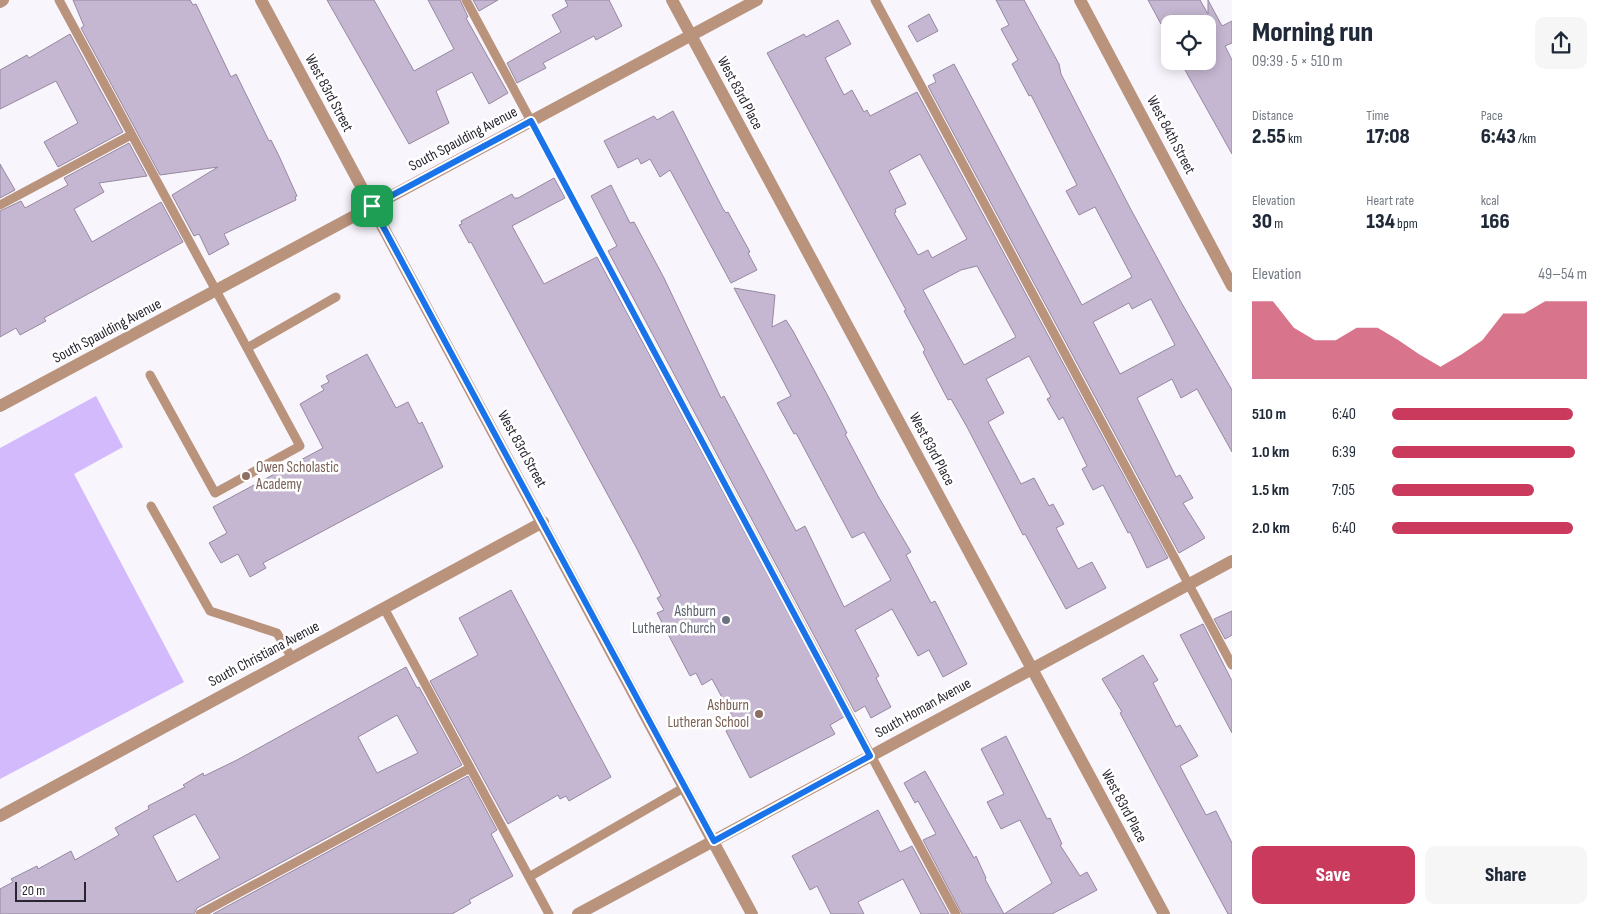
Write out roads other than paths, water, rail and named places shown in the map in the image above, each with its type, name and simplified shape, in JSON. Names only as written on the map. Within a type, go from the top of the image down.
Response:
[{"type":"street","name":"West 83rd Street","points":[[261,0],[752,914]]},
{"type":"street","name":"West 83rd Place","points":[[672,0],[1164,914]]},
{"type":"street","name":"South Spaulding Avenue","points":[[0,406],[757,0]]},
{"type":"street","name":"West 84th Street","points":[[1080,0],[1232,286]]},
{"type":"street","name":"South Christiana Avenue","points":[[0,816],[543,522]]},
{"type":"street","name":"South Homan Avenue","points":[[578,914],[1232,561]]},
{"type":"lane","points":[[59,0],[300,446],[214,493],[150,374]]},
{"type":"lane","points":[[466,0],[956,914]]},
{"type":"lane","points":[[874,0],[1232,665]]},
{"type":"lane","points":[[0,205],[131,135]]},
{"type":"lane","points":[[247,348],[336,297]]},
{"type":"lane","points":[[150,506],[210,611],[277,633],[292,658]]},
{"type":"lane","points":[[384,608],[549,914]]},
{"type":"lane","points":[[200,914],[470,768]]},
{"type":"lane","points":[[529,877],[685,787]]},
{"type":"place","name":"Owen Scholastic Academy","points":[[246,476]]},
{"type":"place","name":"Ashburn Lutheran Church","points":[[726,620]]},
{"type":"place","name":"Ashburn Lutheran School","points":[[759,714]]}]
